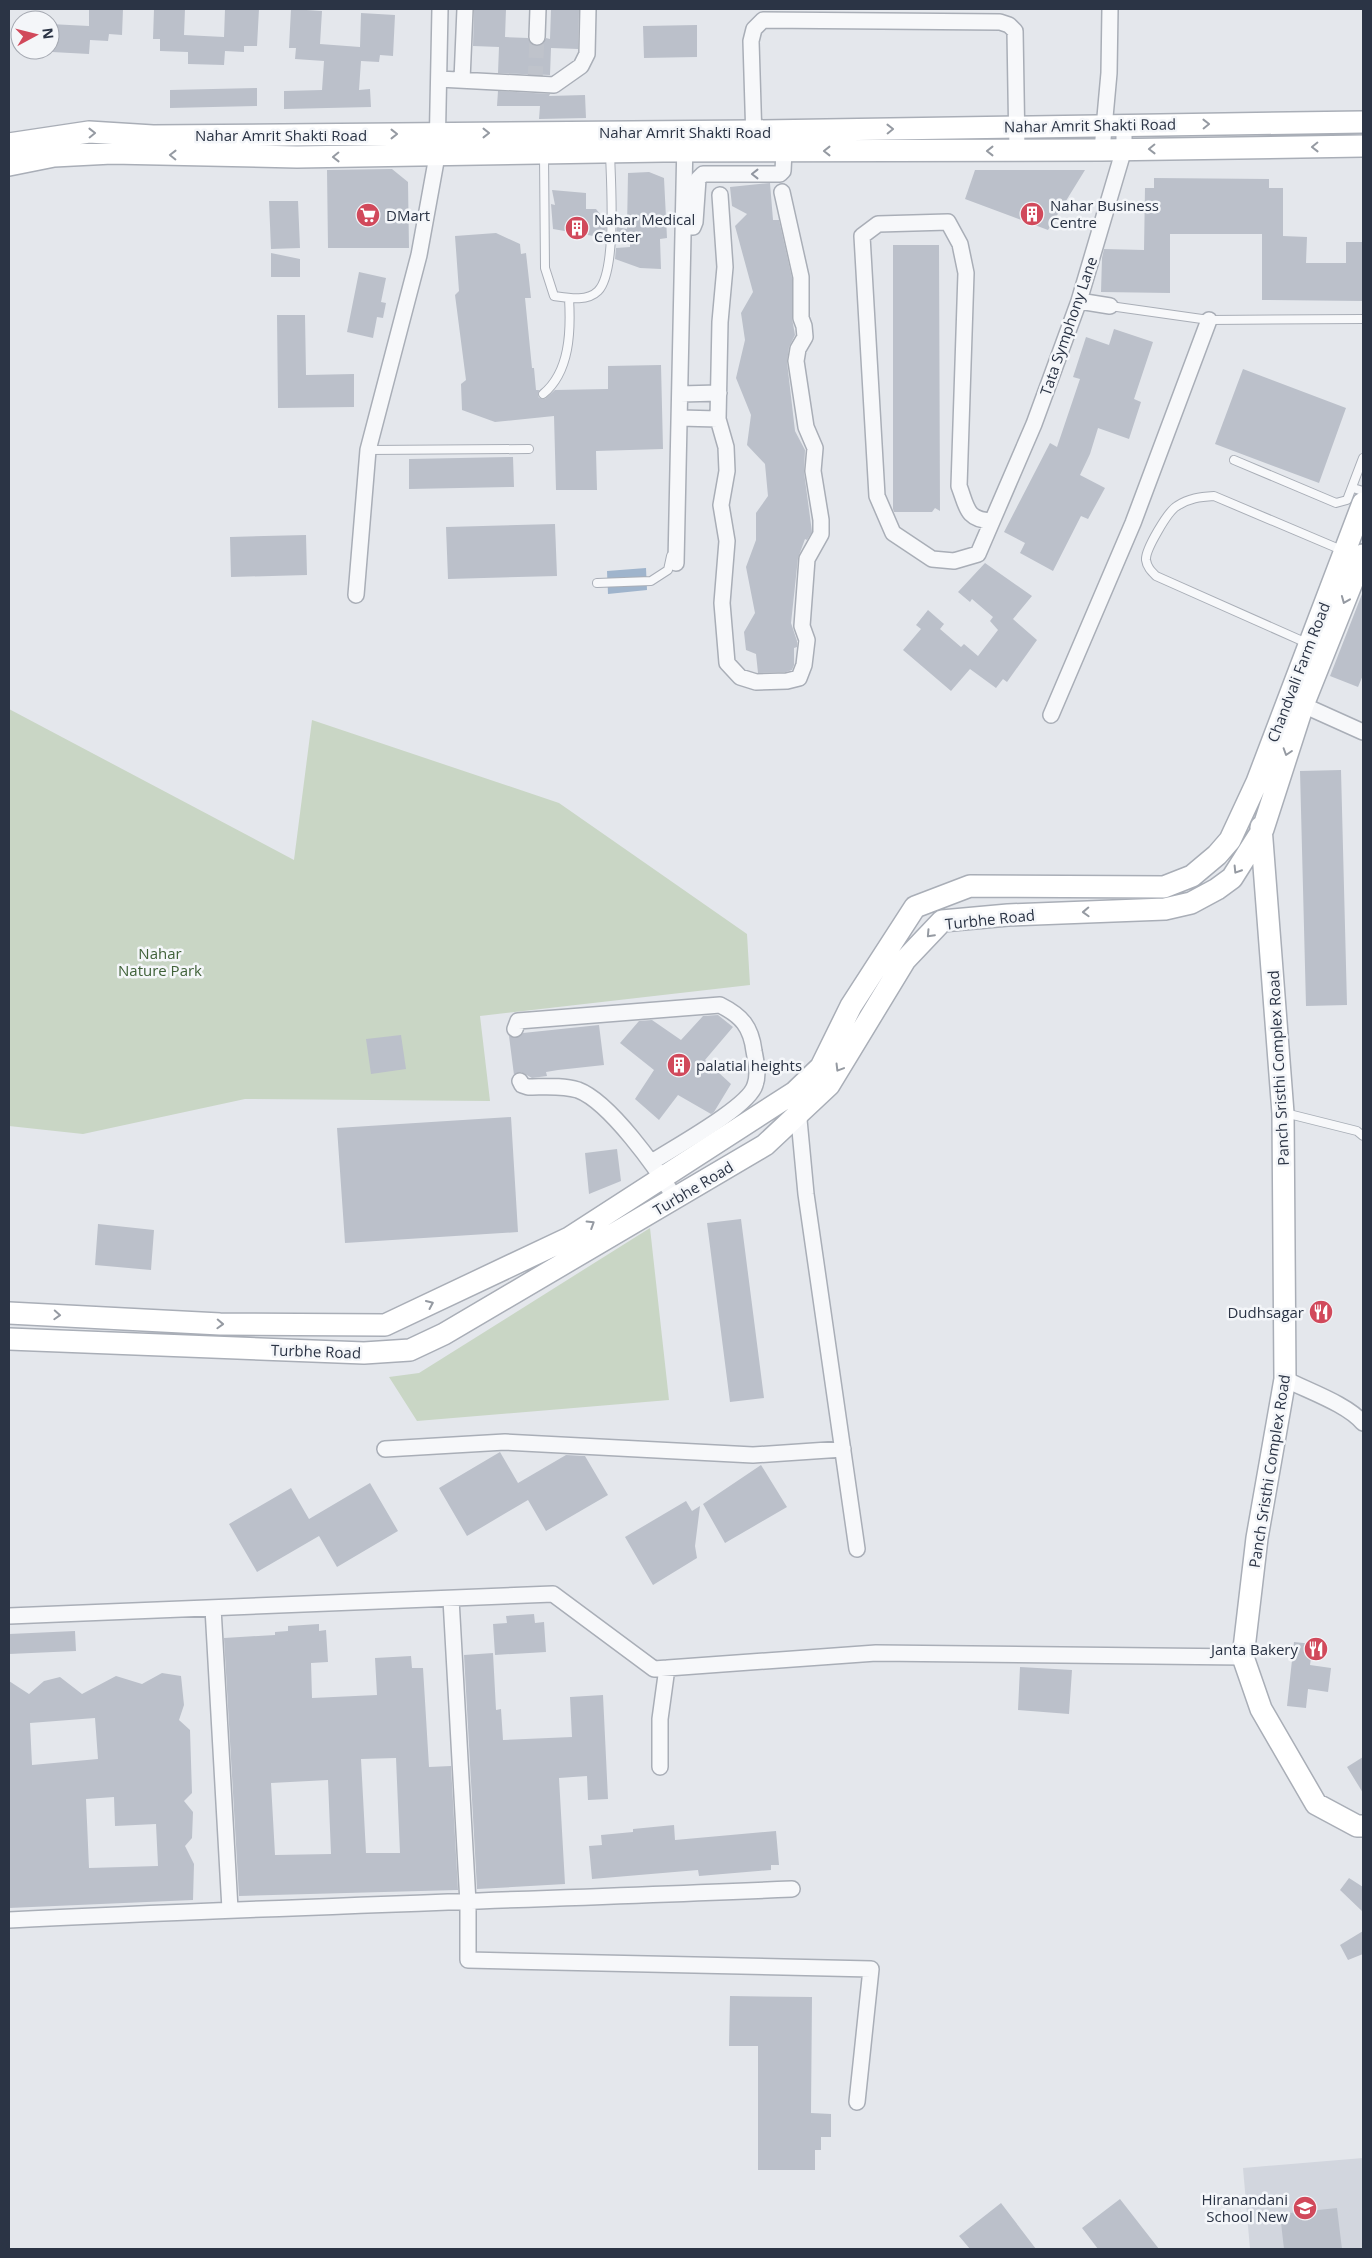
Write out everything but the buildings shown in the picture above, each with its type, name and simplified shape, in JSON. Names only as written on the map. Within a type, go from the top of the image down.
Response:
[{"type":"street","points":[[356,595],[368,450],[419,255],[437,156],[440,9]]},
{"type":"street","points":[[462,80],[465,9]]},
{"type":"street","points":[[537,37],[538,9]]},
{"type":"street","points":[[439,79],[535,82],[554,85],[581,66],[586,54],[588,9]]},
{"type":"street","points":[[1102,150],[1114,125],[1108,90],[1110,9]]},
{"type":"street","points":[[754,141],[751,41],[754,29],[763,20],[1000,22],[1009,25],[1014,31],[1017,150]]},
{"type":"street","name":"Nahar Amrit Shakti Road","points":[[9,165],[89,132],[153,136],[438,134],[610,142],[682,142],[754,141],[1017,126],[1363,122]]},
{"type":"street","name":"Tata Symphony Lane","points":[[992,521],[978,520],[969,513],[959,486],[966,273],[960,244],[948,222],[878,224],[862,236],[877,496],[893,533],[932,559],[954,562],[978,554],[1034,424],[1079,301],[1124,149],[1114,125]]},
{"type":"street","points":[[297,135],[297,157]]},
{"type":"street","name":"Nahar Amrit Shakti Road","points":[[754,141],[784,151],[1102,150],[1363,146]]},
{"type":"street","name":"Nahar Amrit Shakti Road","points":[[9,144],[112,154],[297,157],[544,154],[610,142]]},
{"type":"street","points":[[676,564],[683,227],[682,142]]},
{"type":"street","points":[[683,227],[693,227],[695,222],[698,179],[703,174],[780,174],[783,171],[784,151]]},
{"type":"street","points":[[720,195],[725,267],[720,322],[718,418],[726,447],[727,471],[721,504],[727,541],[722,603],[727,663],[740,677],[756,682],[787,681],[799,678],[804,665],[807,640],[802,626],[807,559],[821,534],[821,520],[812,471],[815,448],[806,427],[796,361],[798,349],[806,337],[801,318],[800,270],[782,192]]},
{"type":"street","points":[[1079,301],[1110,306]]},
{"type":"street","points":[[1051,716],[1133,523],[1208,320]]},
{"type":"street","points":[[680,394],[719,393]]},
{"type":"street","points":[[680,418],[718,418]]},
{"type":"street","name":"Chandvali Farm Road","points":[[797,1103],[821,1067],[851,1006],[915,907],[970,886],[1164,887],[1192,876],[1217,855],[1230,840],[1357,555],[1358,495]]},
{"type":"street","name":"Chandvali Farm Road","points":[[1263,829],[1303,705],[1317,647]]},
{"type":"street","points":[[1303,705],[1363,732]]},
{"type":"street","name":"Panch Sristhi Complex Road","points":[[1247,802],[1263,829],[1283,1113],[1285,1379],[1257,1538],[1243,1657],[1261,1709],[1316,1804],[1357,1826],[1363,1826]]},
{"type":"street","name":"Turbhe Road","points":[[9,1340],[364,1353],[410,1350],[444,1334],[576,1246],[675,1198],[765,1145],[797,1103],[829,1084],[905,960],[942,921],[966,918],[1165,909],[1191,903],[1217,889],[1232,878],[1263,829]]},
{"type":"street","points":[[958,890],[966,918]]},
{"type":"street","points":[[9,1313],[220,1324],[385,1325],[576,1246],[658,1170],[742,1104],[755,1087],[757,1071],[752,1034],[740,1019],[720,1005],[518,1021],[515,1029]]},
{"type":"street","points":[[520,1082],[522,1085],[528,1086],[568,1087],[588,1095],[602,1105],[658,1170],[675,1198]]},
{"type":"street","points":[[658,1170],[797,1103],[806,1194],[857,1549]]},
{"type":"street","points":[[397,1319],[410,1350]]},
{"type":"street","points":[[1285,1379],[1331,1401],[1358,1417],[1363,1423]]},
{"type":"street","points":[[385,1449],[505,1442],[752,1455],[843,1449]]},
{"type":"street","points":[[9,1616],[553,1594],[654,1668],[876,1652],[1243,1657]]},
{"type":"street","points":[[451,1599],[468,1903],[468,1960],[872,1969],[857,2102]]},
{"type":"street","points":[[213,1608],[230,1909]]},
{"type":"street","points":[[660,1768],[660,1719],[667,1668]]},
{"type":"street","points":[[9,1920],[230,1909],[468,1903],[792,1889]]},
{"type":"lane","points":[[544,154],[545,268],[554,296],[568,298],[587,297],[599,290],[606,276],[611,256],[610,142]]},
{"type":"lane","points":[[597,583],[651,581],[668,570],[672,555],[682,142]]},
{"type":"lane","points":[[543,394],[550,388],[562,368],[570,325],[568,298]]},
{"type":"lane","points":[[1110,306],[1208,320],[1363,319]]},
{"type":"lane","points":[[368,450],[529,449]]},
{"type":"lane","points":[[1358,495],[1363,458]]},
{"type":"lane","points":[[1234,460],[1336,503],[1347,500],[1363,491]]},
{"type":"lane","points":[[1317,647],[1156,576],[1148,567],[1146,557],[1161,525],[1175,507],[1193,498],[1214,496],[1357,555]]},
{"type":"lane","points":[[1283,1113],[1357,1131],[1363,1136]]},
{"type":"shaded area","name":"Hiranandani School New","points":[[1363,2158],[1363,2249],[1250,2249],[1243,2168]]},
{"type":"green space","name":"Nahar Nature Park","points":[[9,709],[294,860],[312,720],[559,803],[747,934],[750,985],[480,1016],[490,1101],[245,1099],[83,1134],[9,1126]]},
{"type":"green space","points":[[650,1228],[669,1400],[417,1421],[389,1377],[419,1373]]},
{"type":"water","points":[[646,568],[647,590],[608,594],[607,571]]},
{"type":"tunnel","points":[[535,81],[537,37]]},
{"type":"place","name":"Nahar Business Centre","points":[[1032,214]]},
{"type":"place","name":"DMart","points":[[368,215]]},
{"type":"place","name":"Nahar Medical Center","points":[[577,228]]},
{"type":"place","name":"palatial heights","points":[[679,1065]]},
{"type":"place","name":"Dudhsagar","points":[[1321,1312]]},
{"type":"place","name":"Janta Bakery","points":[[1316,1649]]},
{"type":"place","name":"Hiranandani School New","points":[[1305,2208]]}]
